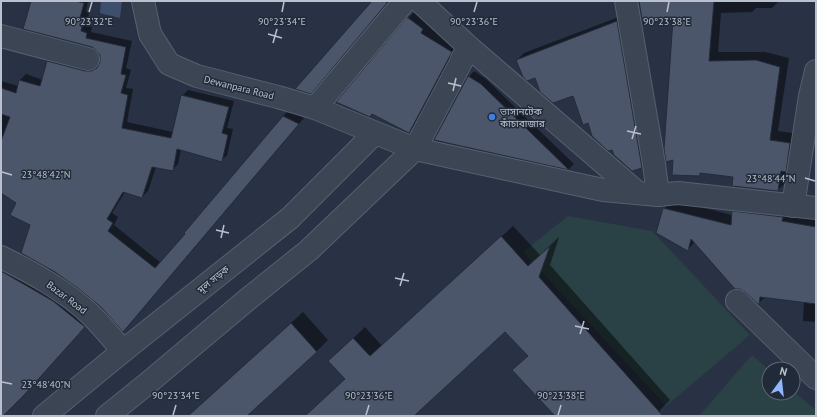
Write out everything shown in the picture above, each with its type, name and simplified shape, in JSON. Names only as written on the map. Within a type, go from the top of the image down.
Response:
[{"type":"street","name":"Dewanpara Road","points":[[143,1],[150,34],[169,64],[197,76],[315,108],[375,133],[416,145],[604,190],[648,194],[678,193],[816,208]]},
{"type":"street","points":[[315,108],[405,1]]},
{"type":"street","points":[[107,416],[309,250],[416,145],[469,47],[419,1]]},
{"type":"street","points":[[416,145],[469,47],[648,194],[654,164],[626,1]]},
{"type":"street","points":[[1,36],[88,59]]},
{"type":"street","points":[[793,206],[810,96],[816,71]]},
{"type":"street","name":"মূল সড়ক","points":[[44,416],[290,218],[375,133]]},
{"type":"street","name":"Bazar Road","points":[[1,257],[42,279],[65,294],[91,316],[123,351]]},
{"type":"street","points":[[737,300],[816,378]]},
{"type":"green space","points":[[568,216],[652,231],[750,335],[666,406],[523,252]]},
{"type":"green space","points":[[752,355],[761,363],[761,401],[801,401],[801,398],[816,410],[816,416],[699,416]]},
{"type":"water","points":[[101,1],[122,1],[120,18],[100,13]]},
{"type":"building","points":[[31,1],[75,1],[84,3],[80,18],[84,19],[81,31],[87,33],[86,38],[126,47],[121,74],[126,75],[121,93],[128,95],[122,128],[171,138],[181,95],[229,107],[222,133],[228,135],[222,162],[177,149],[173,171],[152,167],[142,198],[123,192],[107,219],[113,223],[108,231],[155,268],[283,116],[299,124],[123,332],[101,307],[79,289],[55,272],[21,253],[30,225],[10,215],[16,203],[1,193],[1,141],[10,117],[1,114],[1,88],[16,93],[19,80],[40,86],[47,61],[85,71],[91,71],[97,68],[100,62],[100,55],[92,47],[23,29]]},
{"type":"building","points":[[372,1],[385,1],[387,3],[311,94],[295,89]]},
{"type":"building","points":[[639,1],[714,1],[709,61],[756,60],[780,67],[770,140],[790,143],[786,172],[781,171],[778,191],[732,186],[733,177],[700,173],[700,176],[672,175],[673,160],[666,162],[664,149],[673,19],[642,19]]},
{"type":"building","points":[[407,17],[423,29],[421,33],[452,52],[409,133],[372,114],[370,117],[336,102]]},
{"type":"building","points":[[617,21],[642,168],[632,171],[614,155],[612,150],[608,151],[592,136],[588,123],[583,125],[573,96],[553,103],[540,92],[535,78],[527,81],[523,77],[516,60]]},
{"type":"building","name":"ভাসানটেক কাঁচাবাজার","points":[[468,76],[481,84],[569,170],[434,140]]},
{"type":"building","points":[[663,208],[731,225],[732,211],[783,217],[782,221],[816,227],[816,304],[760,297],[759,305],[745,292],[740,289],[735,289],[691,239],[688,251],[656,233]]},
{"type":"building","points":[[501,236],[528,266],[550,246],[539,277],[663,416],[555,416],[512,370],[528,356],[505,332],[414,416],[305,416],[345,379],[328,361],[353,338],[370,356]]},
{"type":"building","points":[[1,271],[53,301],[85,327],[25,394],[3,416],[1,416]]},
{"type":"building","points":[[291,323],[317,352],[247,416],[188,416]]},
{"type":"place","name":"ভাসানটেক কাঁচাবাজার","points":[[492,117]]}]
